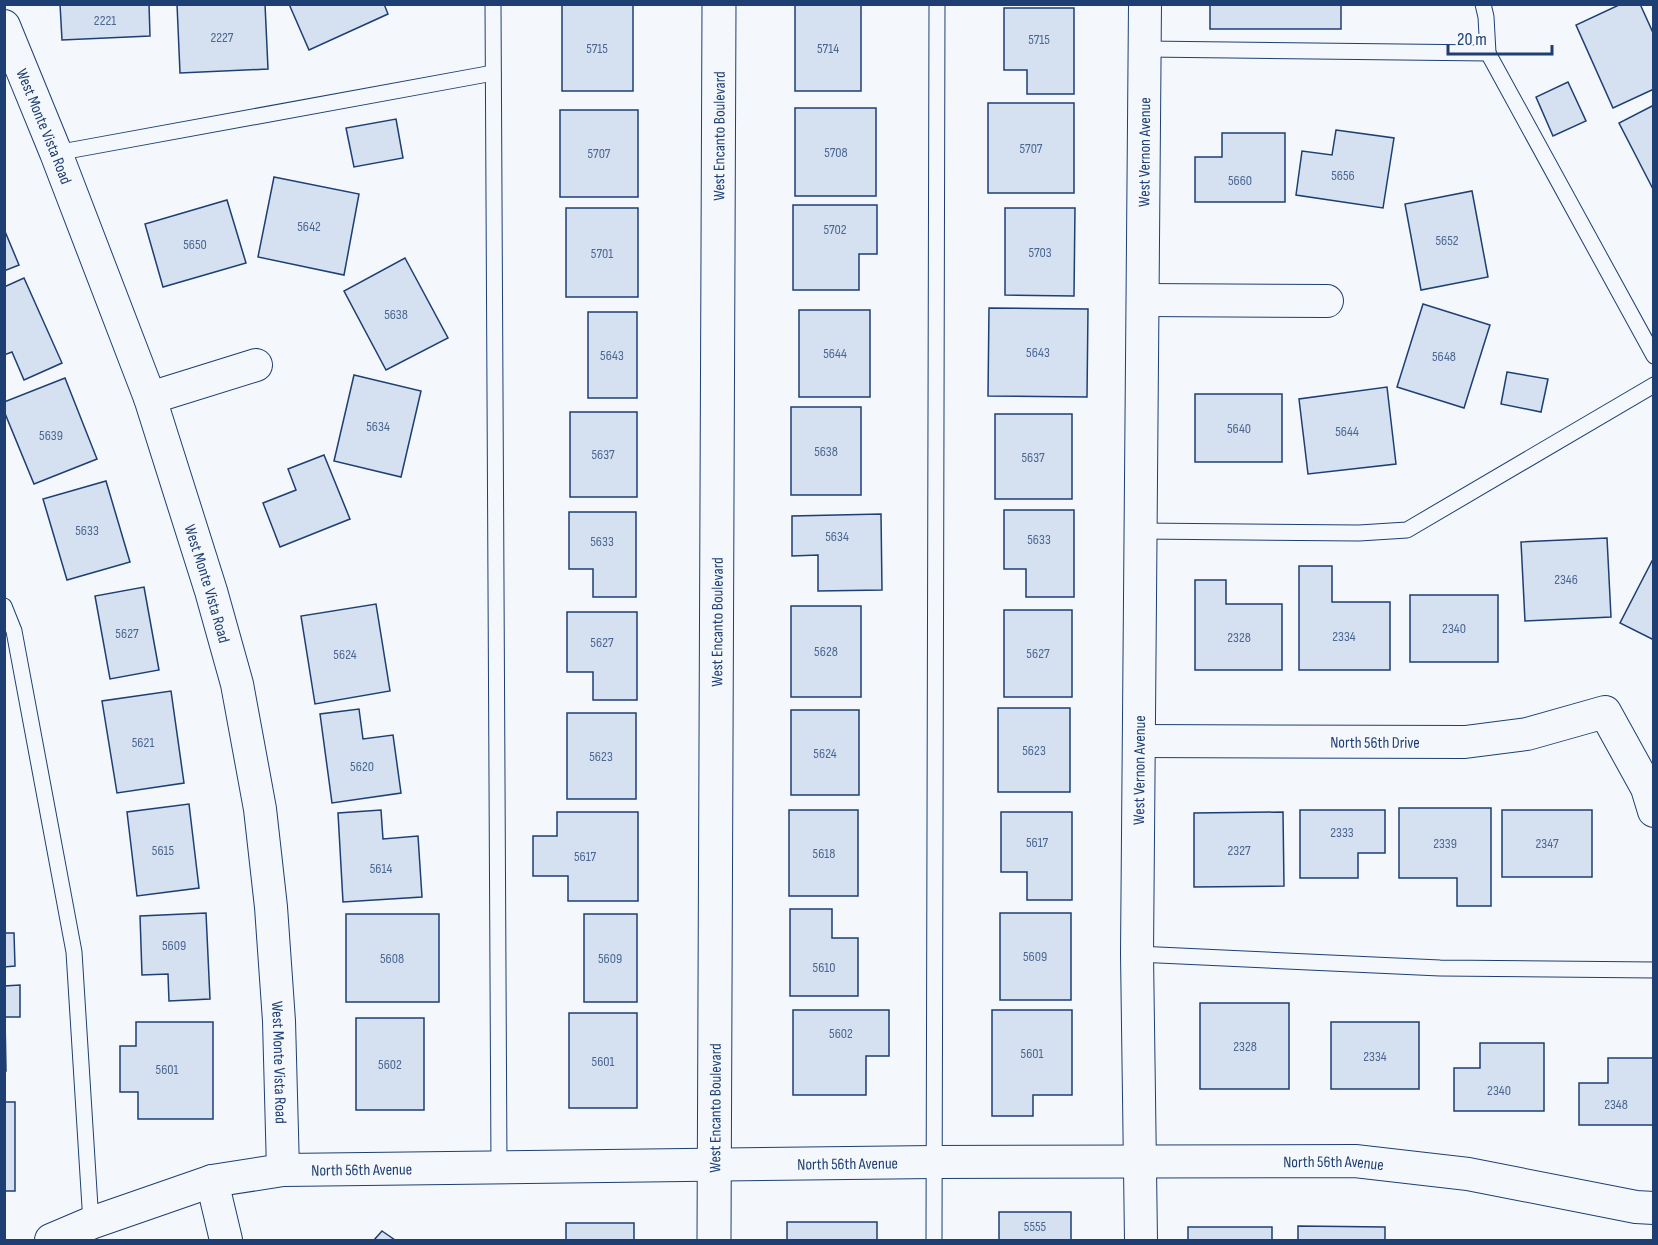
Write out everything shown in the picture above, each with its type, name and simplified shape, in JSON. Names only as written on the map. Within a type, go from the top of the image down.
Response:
[{"type":"street","name":"West Encanto Boulevard","points":[[714,1240],[719,4]]},
{"type":"street","name":"West Vernon Avenue","points":[[1141,1240],[1137,954],[1146,4]]},
{"type":"street","name":"West Monte Vista Road","points":[[4,26],[56,153],[150,398],[211,591],[237,684],[260,809],[271,907],[279,1021],[283,1170]]},
{"type":"street","points":[[1143,300],[1327,301]]},
{"type":"street","points":[[150,398],[256,365]]},
{"type":"street","name":"North 56th Drive","points":[[1139,741],[1465,742],[1527,734],[1605,712],[1647,788],[1653,811]]},
{"type":"street","name":"North 56th Avenue","points":[[51,1240],[92,1222],[212,1181],[283,1170],[934,1162],[1355,1161],[1468,1174],[1636,1207],[1653,1208]]},
{"type":"street","points":[[212,1181],[226,1240]]},
{"type":"lane","points":[[493,4],[499,1168]]},
{"type":"lane","points":[[934,1240],[937,4]]},
{"type":"lane","points":[[1483,4],[1488,53],[1653,356]]},
{"type":"lane","points":[[1146,49],[1488,53]]},
{"type":"lane","points":[[56,153],[494,73]]},
{"type":"lane","points":[[1141,531],[1359,533],[1407,530],[1653,385]]},
{"type":"lane","points":[[4,606],[14,631],[74,952],[92,1222]]},
{"type":"lane","points":[[1137,954],[1440,968],[1653,970]]},
{"type":"building","points":[[60,4],[149,4],[150,36],[62,40]]},
{"type":"building","points":[[177,4],[265,4],[268,69],[180,73]]},
{"type":"building","points":[[289,4],[384,4],[388,14],[309,50]]},
{"type":"building","points":[[562,4],[633,4],[633,91],[562,91]]},
{"type":"building","points":[[795,4],[861,4],[861,91],[795,91]]},
{"type":"building","points":[[1210,4],[1341,4],[1341,29],[1210,29]]},
{"type":"building","points":[[1621,4],[1640,4],[1654,35],[1654,89],[1613,108],[1576,25]]},
{"type":"building","points":[[1004,8],[1074,8],[1074,94],[1027,94],[1027,70],[1004,70]]},
{"type":"building","points":[[1568,82],[1586,121],[1553,136],[1536,97]]},
{"type":"building","points":[[988,103],[1074,103],[1074,193],[988,193]]},
{"type":"building","points":[[1654,105],[1654,191],[1619,123]]},
{"type":"building","points":[[795,108],[876,108],[876,196],[795,196]]},
{"type":"building","points":[[560,110],[638,110],[638,197],[560,197]]},
{"type":"building","points":[[396,119],[403,158],[354,167],[346,128]]},
{"type":"building","points":[[1336,130],[1394,138],[1383,208],[1296,195],[1302,151],[1332,155]]},
{"type":"building","points":[[1222,133],[1285,133],[1285,202],[1195,202],[1195,157],[1222,157]]},
{"type":"building","points":[[274,177],[359,194],[344,275],[258,257]]},
{"type":"building","points":[[1472,191],[1488,277],[1421,290],[1405,204]]},
{"type":"building","points":[[227,200],[246,263],[163,287],[145,224]]},
{"type":"building","points":[[793,205],[877,205],[877,254],[859,254],[859,290],[793,290]]},
{"type":"building","points":[[566,208],[638,208],[638,297],[566,297]]},
{"type":"building","points":[[1005,208],[1075,208],[1074,296],[1005,295]]},
{"type":"building","points":[[4,229],[19,265],[4,271]]},
{"type":"building","points":[[405,258],[448,338],[386,370],[344,291]]},
{"type":"building","points":[[24,278],[62,363],[24,380],[12,352],[4,355],[4,287]]},
{"type":"building","points":[[1423,304],[1490,325],[1464,408],[1397,387]]},
{"type":"building","points":[[989,308],[1088,309],[1087,397],[988,396]]},
{"type":"building","points":[[799,310],[870,310],[870,397],[799,397]]},
{"type":"building","points":[[588,312],[637,312],[637,398],[588,398]]},
{"type":"building","points":[[1507,372],[1548,379],[1541,412],[1501,404]]},
{"type":"building","points":[[354,375],[421,391],[401,477],[334,461]]},
{"type":"building","points":[[65,378],[97,459],[34,484],[4,411],[4,402]]},
{"type":"building","points":[[1387,387],[1396,464],[1308,474],[1299,399]]},
{"type":"building","points":[[1195,394],[1282,394],[1282,462],[1195,462]]},
{"type":"building","points":[[791,407],[861,407],[861,495],[791,495]]},
{"type":"building","points":[[570,412],[637,412],[637,497],[570,497]]},
{"type":"building","points":[[995,414],[1072,414],[1072,499],[995,499]]},
{"type":"building","points":[[324,455],[350,519],[280,547],[263,503],[296,490],[288,469]]},
{"type":"building","points":[[106,481],[130,562],[67,580],[43,499]]},
{"type":"building","points":[[1004,510],[1074,510],[1074,597],[1026,597],[1026,569],[1004,569]]},
{"type":"building","points":[[569,512],[636,512],[636,597],[593,597],[593,569],[569,569]]},
{"type":"building","points":[[881,514],[882,590],[818,591],[818,555],[792,556],[792,516]]},
{"type":"building","points":[[1607,538],[1611,617],[1525,621],[1521,542]]},
{"type":"building","points":[[1652,561],[1654,562],[1654,640],[1620,623]]},
{"type":"building","points":[[1299,566],[1332,566],[1332,602],[1390,602],[1390,670],[1299,670]]},
{"type":"building","points":[[1195,580],[1226,580],[1226,604],[1282,604],[1282,670],[1195,670]]},
{"type":"building","points":[[144,587],[159,670],[110,679],[95,596]]},
{"type":"building","points":[[1410,595],[1498,595],[1498,662],[1410,662]]},
{"type":"building","points":[[376,604],[390,691],[315,704],[301,616]]},
{"type":"building","points":[[791,606],[861,606],[861,697],[791,697]]},
{"type":"building","points":[[1004,610],[1072,610],[1072,697],[1004,697]]},
{"type":"building","points":[[567,612],[637,612],[637,700],[593,700],[593,672],[567,672]]},
{"type":"building","points":[[171,691],[184,783],[117,793],[102,701]]},
{"type":"building","points":[[998,708],[1070,708],[1070,792],[998,792]]},
{"type":"building","points":[[359,709],[363,739],[393,735],[401,793],[332,803],[320,714]]},
{"type":"building","points":[[791,710],[859,710],[859,795],[791,795]]},
{"type":"building","points":[[567,713],[636,713],[636,799],[567,799]]},
{"type":"building","points":[[189,804],[199,888],[137,896],[127,812]]},
{"type":"building","points":[[1399,808],[1491,808],[1491,906],[1457,906],[1457,878],[1399,878]]},
{"type":"building","points":[[381,810],[383,839],[418,836],[422,897],[343,902],[338,813]]},
{"type":"building","points":[[789,810],[858,810],[858,896],[789,896]]},
{"type":"building","points":[[1300,810],[1385,810],[1385,853],[1358,853],[1358,878],[1300,878]]},
{"type":"building","points":[[1502,810],[1592,810],[1592,877],[1502,877]]},
{"type":"building","points":[[557,812],[638,812],[638,901],[568,901],[568,876],[533,876],[533,836],[557,836]]},
{"type":"building","points":[[1001,812],[1072,812],[1072,900],[1027,900],[1027,872],[1001,872]]},
{"type":"building","points":[[1283,812],[1284,886],[1194,887],[1194,813]]},
{"type":"building","points":[[790,909],[832,909],[832,938],[858,938],[858,996],[790,996]]},
{"type":"building","points":[[206,913],[210,999],[169,1001],[168,974],[142,975],[140,916]]},
{"type":"building","points":[[1000,913],[1071,913],[1071,1000],[1000,1000]]},
{"type":"building","points":[[346,914],[439,914],[439,1002],[346,1002]]},
{"type":"building","points":[[584,914],[637,914],[637,1002],[584,1002]]},
{"type":"building","points":[[4,933],[14,933],[15,966],[4,967]]},
{"type":"building","points":[[20,985],[20,1017],[5,1017],[6,1071],[4,1071],[4,986]]},
{"type":"building","points":[[1200,1003],[1289,1003],[1289,1089],[1200,1089]]},
{"type":"building","points":[[793,1010],[889,1010],[889,1056],[866,1056],[866,1095],[793,1095]]},
{"type":"building","points":[[992,1010],[1072,1010],[1072,1095],[1033,1095],[1033,1116],[992,1116]]},
{"type":"building","points":[[569,1013],[637,1013],[637,1108],[569,1108]]},
{"type":"building","points":[[356,1018],[424,1018],[424,1110],[356,1110]]},
{"type":"building","points":[[136,1022],[213,1022],[213,1119],[138,1119],[138,1092],[120,1092],[120,1046],[136,1046]]},
{"type":"building","points":[[1331,1022],[1419,1022],[1419,1089],[1331,1089]]},
{"type":"building","points":[[1480,1043],[1544,1043],[1544,1111],[1454,1111],[1454,1068],[1480,1068]]},
{"type":"building","points":[[1608,1058],[1654,1058],[1654,1125],[1579,1125],[1579,1083],[1608,1083]]},
{"type":"building","points":[[4,1102],[15,1102],[15,1191],[4,1191]]},
{"type":"building","points":[[999,1212],[1071,1212],[1071,1240],[999,1240]]},
{"type":"building","points":[[787,1222],[877,1222],[877,1240],[787,1240]]},
{"type":"building","points":[[566,1223],[634,1223],[634,1240],[566,1240]]},
{"type":"building","points":[[1298,1226],[1385,1227],[1385,1240],[1298,1240]]},
{"type":"building","points":[[1188,1227],[1272,1227],[1272,1240],[1188,1240]]},
{"type":"building","points":[[382,1231],[395,1240],[374,1240]]}]
